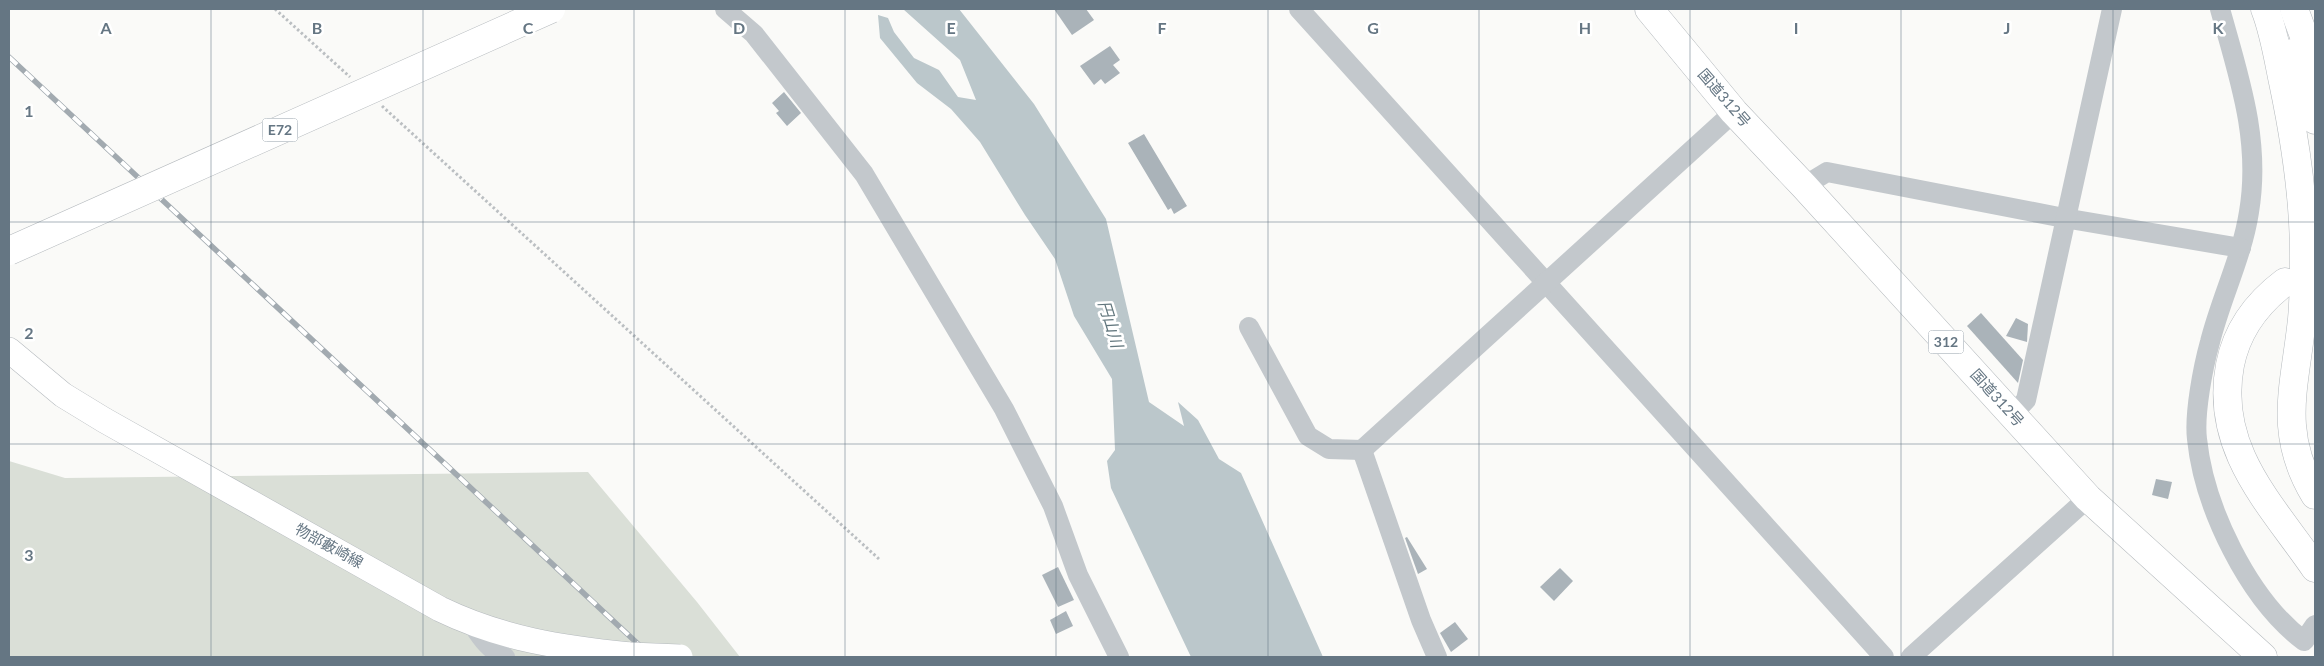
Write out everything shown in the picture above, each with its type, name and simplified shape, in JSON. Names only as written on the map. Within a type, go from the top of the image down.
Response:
[{"type":"highway","name":"E72","points":[[9,251],[551,9]]},
{"type":"highway","name":"国道312号","points":[[1649,9],[1734,112],[1804,186],[2088,498],[2263,657]]},
{"type":"highway","points":[[2294,9],[2315,66]]},
{"type":"highway","points":[[2270,10],[2315,120]]},
{"type":"highway","points":[[2270,10],[2295,146],[2304,227],[2302,317],[2290,419],[2292,440],[2297,460],[2315,495]]},
{"type":"highway","points":[[2285,282],[2259,304],[2238,337],[2228,374],[2228,413],[2238,451],[2247,469],[2315,568]]},
{"type":"main road","name":"物部藪崎線","points":[[9,350],[63,395],[96,415],[432,604],[473,625],[570,649],[630,656],[681,657]]},
{"type":"street","points":[[725,9],[754,34],[864,174],[1004,409],[1053,506],[1078,574],[1119,657]]},
{"type":"street","points":[[1299,9],[1884,657]]},
{"type":"street","points":[[2012,415],[2026,400],[2064,218],[2112,9]]},
{"type":"street","points":[[2220,9],[2244,95],[2253,142],[2249,211],[2240,248],[2210,342],[2200,397],[2196,437],[2203,474],[2219,524],[2256,588],[2288,630],[2304,641],[2315,625]]},
{"type":"street","points":[[1249,327],[1308,436],[1329,449],[1362,450],[1544,282],[1734,112]]},
{"type":"street","points":[[1804,186],[1827,172],[2064,218],[2240,248]]},
{"type":"street","points":[[1362,450],[1421,620],[1437,657]]},
{"type":"street","points":[[1911,657],[2088,498]]},
{"type":"street","points":[[473,625],[482,640],[495,652],[505,657]]},
{"type":"path","points":[[275,9],[356,83]]},
{"type":"path","points":[[378,103],[879,559]]},
{"type":"shaded area","points":[[9,461],[65,478],[588,472],[697,602],[740,657],[9,657]]},
{"type":"water","name":"円山川","points":[[903,9],[959,9],[1034,104],[1106,219],[1149,402],[1184,426],[1178,402],[1198,420],[1219,459],[1241,473],[1323,657],[1191,657],[1111,488],[1107,461],[1115,450],[1112,379],[1074,316],[1055,259],[1025,215],[980,142],[951,109],[917,83],[880,38],[878,15],[888,18],[894,32],[914,58],[939,70],[958,97],[976,100],[960,60]]},
{"type":"building","points":[[1054,9],[1086,9],[1094,20],[1072,35]]},
{"type":"building","points":[[1110,46],[1120,60],[1113,65],[1120,73],[1105,84],[1101,79],[1094,85],[1080,66]]},
{"type":"building","points":[[784,92],[801,113],[787,126],[776,113],[779,111],[772,103]]},
{"type":"building","points":[[1144,134],[1187,206],[1174,214],[1171,208],[1168,210],[1128,143]]},
{"type":"building","points":[[1981,313],[2023,360],[2018,383],[1967,326]]},
{"type":"building","points":[[2016,318],[2028,324],[2027,342],[2006,336]]},
{"type":"building","points":[[2156,479],[2172,482],[2168,499],[2152,495]]},
{"type":"building","points":[[1407,537],[1427,569],[1418,574],[1405,538]]},
{"type":"building","points":[[1058,567],[1074,600],[1058,607],[1042,575]]},
{"type":"building","points":[[1560,568],[1573,581],[1554,601],[1540,587]]},
{"type":"building","points":[[1066,611],[1073,626],[1056,634],[1050,620]]},
{"type":"building","points":[[1455,622],[1468,639],[1451,652],[1440,633]]},
{"type":"railway","points":[[9,57],[652,657]]}]
